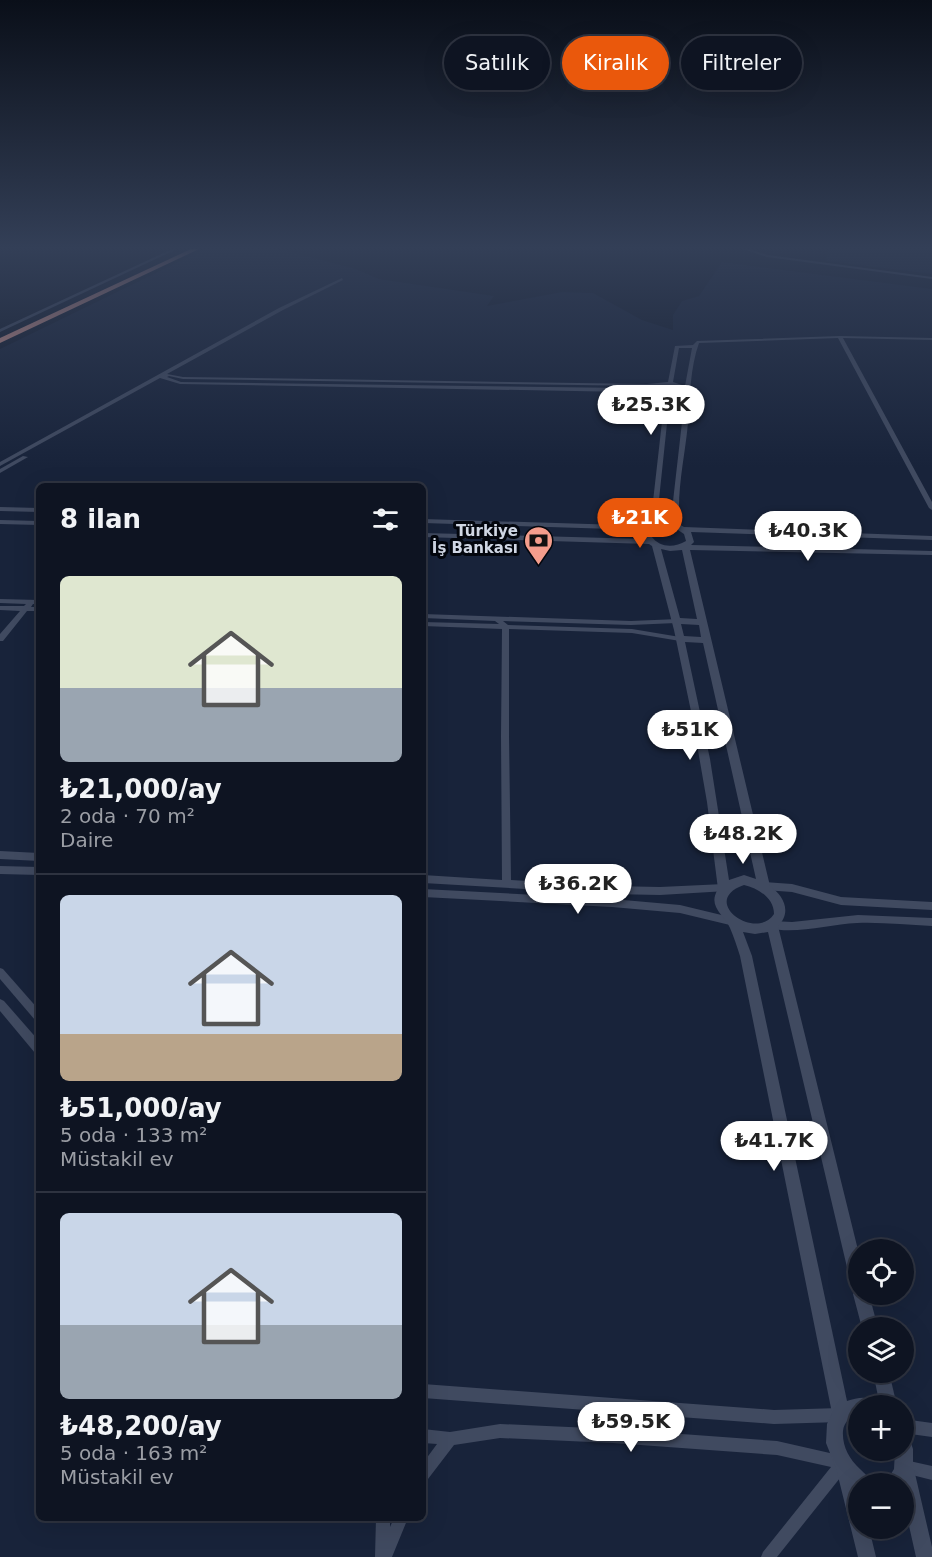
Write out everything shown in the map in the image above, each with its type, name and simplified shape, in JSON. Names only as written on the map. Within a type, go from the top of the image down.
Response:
[{"type":"highway","points":[[0,336],[31,322]]},
{"type":"highway","points":[[0,341],[41,322]]},
{"type":"street","points":[[0,331],[20,322]]},
{"type":"street","points":[[0,464],[160,376],[189,366],[261,322]]},
{"type":"street","points":[[840,337],[932,508]]},
{"type":"street","points":[[772,925],[778,919],[780,904],[776,896],[764,886],[685,547],[691,538],[680,528],[675,510],[687,390],[697,342],[840,337],[932,339]]},
{"type":"street","points":[[696,346],[677,347],[668,393],[653,528],[648,536],[654,544],[680,639],[717,829],[724,888],[720,902],[723,911],[734,922],[746,956],[841,1415]]},
{"type":"street","points":[[189,366],[200,378]]},
{"type":"street","points":[[160,376],[647,385],[670,382],[679,383],[687,390]]},
{"type":"street","points":[[160,376],[180,382],[615,389],[675,394],[687,390]]},
{"type":"street","points":[[0,471],[123,401],[131,393]]},
{"type":"street","points":[[14,457],[21,459]]},
{"type":"street","points":[[0,509],[36,510]]},
{"type":"street","points":[[426,521],[653,528],[668,525],[680,528],[932,538]]},
{"type":"street","points":[[0,522],[36,523]]},
{"type":"street","points":[[426,534],[654,544],[672,549],[685,547],[932,553]]},
{"type":"street","points":[[0,601],[35,602]]},
{"type":"street","points":[[0,639],[14,621],[35,602]]},
{"type":"street","points":[[0,608],[36,609]]},
{"type":"street","points":[[426,616],[631,623],[701,622]]},
{"type":"street","points":[[497,619],[506,627],[507,884]]},
{"type":"street","points":[[426,624],[632,631],[680,639],[706,640]]},
{"type":"street","points":[[0,855],[36,857]]},
{"type":"street","points":[[0,870],[36,871]]},
{"type":"street","points":[[426,879],[620,891],[724,888],[731,882],[744,880],[764,886],[792,888],[841,901],[932,906]]},
{"type":"street","points":[[426,893],[669,908],[734,922],[750,928],[858,919],[932,922]]},
{"type":"street","points":[[772,925],[848,1239]]},
{"type":"street","points":[[0,972],[36,1014]]},
{"type":"street","points":[[0,1004],[36,1046]]},
{"type":"street","points":[[426,1392],[774,1417],[841,1415]]},
{"type":"street","points":[[848,1409],[836,1421],[834,1434],[848,1482]]},
{"type":"street","points":[[914,1428],[932,1430]]},
{"type":"street","points":[[426,1436],[450,1439],[500,1431],[613,1436],[777,1448],[843,1463],[851,1473]]},
{"type":"street","points":[[426,1470],[450,1439]]},
{"type":"street","points":[[904,1461],[925,1557]]},
{"type":"street","points":[[768,1557],[843,1463]]},
{"type":"street","points":[[905,1467],[932,1473]]},
{"type":"street","points":[[902,1473],[905,1467]]},
{"type":"street","points":[[383,1521],[384,1557]]},
{"type":"street","points":[[384,1557],[400,1521]]},
{"type":"street","points":[[863,1539],[867,1557]]},
{"type":"shaded area","points":[[56,322],[647,322],[673,330],[673,322],[932,322],[932,1557],[0,1557],[0,349]]},
{"type":"place","name":"Türkiye İş Bankası","points":[[539,566]]}]
